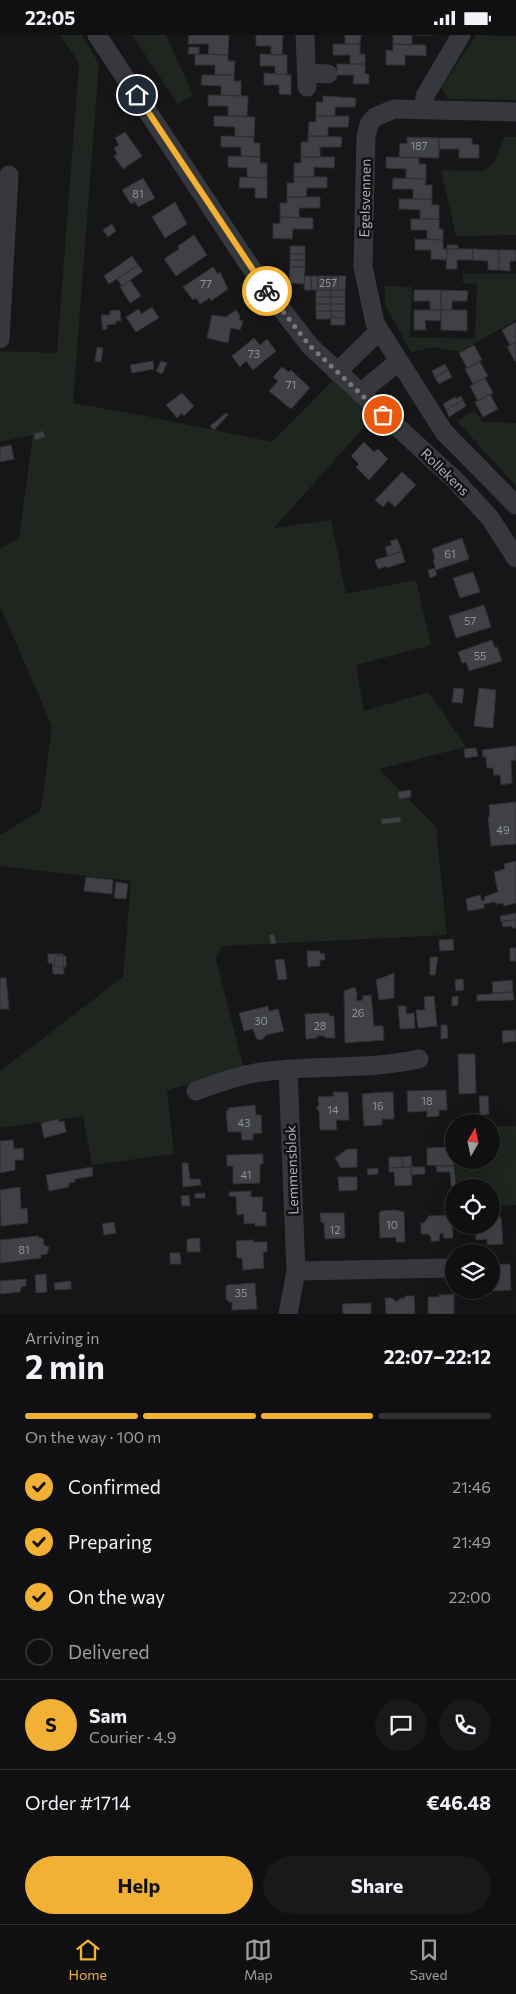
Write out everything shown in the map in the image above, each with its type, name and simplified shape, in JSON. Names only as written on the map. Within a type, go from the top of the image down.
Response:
[{"type":"street","name":"Rollekens","points":[[97,35],[276,303],[310,346],[456,481],[490,518],[516,558]]},
{"type":"street","points":[[305,35],[307,80],[328,74]]},
{"type":"street","points":[[424,109],[425,97],[461,35]]},
{"type":"street","name":"Egelsvennen","points":[[516,112],[394,109],[375,117],[369,124],[366,137],[363,267],[372,314],[379,331],[444,432],[516,505]]},
{"type":"street","points":[[0,339],[9,175]]},
{"type":"street","points":[[337,372],[379,331]]},
{"type":"street","points":[[360,393],[400,361]]},
{"type":"street","points":[[196,1091],[230,1079],[268,1071],[396,1064],[419,1059]]},
{"type":"street","name":"Lemmensblok","points":[[288,1069],[296,1271],[288,1314]]},
{"type":"street","points":[[296,1271],[445,1268]]},
{"type":"shaded area","points":[[60,35],[82,35],[99,64],[73,403],[272,442],[333,380],[373,417],[274,528],[331,520],[346,594],[416,580],[431,645],[356,665],[364,711],[429,692],[466,747],[379,769],[436,827],[447,935],[221,946],[216,959],[244,1069],[167,1090],[174,1154],[92,1165],[83,1116],[0,1128],[0,1071],[123,977],[131,881],[0,866],[0,835],[41,810],[52,726],[0,606],[0,549],[19,538],[33,435],[0,442],[0,351],[57,353],[79,63]]},
{"type":"shaded area","points":[[132,35],[166,35],[193,95],[178,104]]},
{"type":"shaded area","points":[[476,35],[516,37],[516,100],[448,99],[441,88]]},
{"type":"shaded area","points":[[504,137],[516,137],[516,235],[456,236],[441,170],[485,171],[495,161]]},
{"type":"shaded area","points":[[463,274],[516,274],[516,320],[459,352],[435,347],[411,352],[385,305],[385,286],[412,287],[410,337],[475,339],[477,284],[463,283]]},
{"type":"shaded area","points":[[474,410],[483,422],[516,423],[516,486],[457,421]]},
{"type":"shaded area","points":[[516,1126],[516,1205],[500,1206],[500,1179],[456,1179],[456,1169],[500,1169],[500,1127]]},
{"type":"building","points":[[189,35],[229,35],[228,55],[208,54],[209,44],[188,44]]},
{"type":"building","points":[[256,35],[283,35],[282,55],[271,55],[271,46],[256,46]]},
{"type":"building","points":[[345,35],[361,35],[360,44],[345,44]]},
{"type":"building","points":[[393,35],[412,35],[412,45],[393,44]]},
{"type":"building","points":[[333,44],[360,44],[360,54],[365,54],[365,64],[350,64],[350,55],[333,55]]},
{"type":"building","points":[[393,44],[426,45],[426,56],[405,55],[405,65],[386,65],[386,50],[393,51]]},
{"type":"building","points":[[189,47],[199,47],[199,54],[188,54]]},
{"type":"building","points":[[195,54],[228,55],[228,61],[235,61],[234,75],[215,75],[215,65],[195,65]]},
{"type":"building","points":[[260,54],[287,55],[287,74],[275,74],[275,66],[260,66]]},
{"type":"building","points":[[337,64],[365,64],[365,74],[369,74],[369,84],[353,84],[354,75],[337,75]]},
{"type":"building","points":[[264,73],[291,75],[291,95],[279,94],[279,85],[264,85]]},
{"type":"building","points":[[202,75],[234,75],[234,81],[241,81],[241,96],[221,95],[221,86],[201,85]]},
{"type":"building","points":[[208,95],[248,96],[247,116],[228,116],[228,106],[208,106]]},
{"type":"building","points":[[323,96],[356,98],[355,107],[335,107],[335,116],[316,116],[316,102],[323,102]]},
{"type":"building","points":[[214,116],[255,117],[254,137],[235,136],[235,127],[214,126]]},
{"type":"building","points":[[316,116],[349,116],[348,127],[328,127],[328,136],[308,136],[309,122],[316,122]]},
{"type":"building","points":[[125,132],[142,156],[123,169],[114,156],[117,154],[114,148],[119,145],[115,138]]},
{"type":"building","points":[[221,136],[254,137],[254,143],[260,143],[260,157],[241,156],[241,147],[221,147]]},
{"type":"building","points":[[308,136],[342,137],[341,147],[320,147],[320,157],[301,157],[301,142],[308,142]]},
{"type":"building","points":[[407,137],[439,138],[439,158],[399,157],[400,143],[407,144]]},
{"type":"building","points":[[439,138],[472,138],[472,144],[479,145],[479,158],[459,158],[459,149],[439,149]]},
{"type":"building","points":[[228,156],[260,157],[260,163],[267,163],[267,178],[247,177],[247,168],[228,167]]},
{"type":"building","points":[[301,157],[335,157],[334,168],[314,167],[314,177],[294,177],[294,163],[301,163]]},
{"type":"building","points":[[386,157],[419,158],[419,164],[426,164],[426,179],[406,178],[406,169],[386,168]]},
{"type":"building","points":[[240,177],[267,178],[267,198],[255,198],[255,188],[239,188]]},
{"type":"building","points":[[294,177],[327,177],[327,188],[307,188],[306,197],[287,197],[287,183],[294,183]]},
{"type":"building","points":[[143,178],[155,198],[138,207],[135,202],[131,204],[122,190]]},
{"type":"building","points":[[393,178],[426,179],[425,185],[432,185],[432,199],[413,199],[413,189],[392,189]]},
{"type":"building","points":[[287,197],[320,197],[320,208],[299,208],[299,218],[280,217],[280,203],[287,203]]},
{"type":"building","points":[[399,199],[432,199],[432,205],[439,205],[439,219],[420,219],[420,210],[399,209]]},
{"type":"building","points":[[175,202],[187,224],[165,238],[152,217]]},
{"type":"building","points":[[280,217],[313,218],[313,229],[293,229],[292,239],[273,238],[273,223],[280,224]]},
{"type":"building","points":[[411,219],[439,219],[439,229],[443,229],[443,240],[427,239],[427,230],[411,230]]},
{"type":"building","points":[[112,224],[116,231],[108,237],[103,230]]},
{"type":"building","points":[[194,235],[207,255],[176,276],[164,259],[179,249],[178,246]]},
{"type":"building","points":[[415,239],[443,240],[443,249],[447,249],[446,260],[431,259],[431,250],[415,250]]},
{"type":"building","points":[[447,245],[458,245],[458,249],[447,249]]},
{"type":"building","points":[[290,246],[305,246],[305,254],[290,254]]},
{"type":"building","points":[[447,249],[473,249],[472,260],[457,260],[457,269],[446,269]]},
{"type":"building","points":[[473,249],[499,250],[499,270],[488,270],[488,261],[472,260]]},
{"type":"building","points":[[499,250],[516,250],[516,261],[510,261],[510,271],[499,270]]},
{"type":"building","points":[[290,254],[305,254],[305,260],[290,260]]},
{"type":"building","points":[[132,256],[138,265],[109,284],[104,276]]},
{"type":"building","points":[[290,260],[305,260],[305,267],[290,267]]},
{"type":"building","points":[[138,265],[143,271],[122,286],[117,279]]},
{"type":"building","points":[[213,267],[218,274],[220,272],[228,289],[211,301],[210,298],[200,304],[196,298],[193,300],[183,287]]},
{"type":"building","points":[[290,267],[305,267],[304,284],[289,283]]},
{"type":"building","points":[[305,276],[311,276],[311,290],[304,290]]},
{"type":"building","points":[[311,276],[318,276],[318,290],[311,290]]},
{"type":"building","points":[[318,276],[325,276],[325,290],[318,290]]},
{"type":"building","points":[[325,276],[331,276],[331,290],[325,290]]},
{"type":"building","points":[[331,276],[338,276],[338,290],[331,290]]},
{"type":"building","points":[[338,276],[346,276],[345,290],[338,290]]},
{"type":"building","points":[[130,280],[141,296],[130,303],[120,287]]},
{"type":"building","points":[[316,290],[331,290],[331,297],[316,297]]},
{"type":"building","points":[[331,290],[345,290],[345,297],[331,297]]},
{"type":"building","points":[[414,290],[441,290],[441,310],[430,310],[430,301],[414,301]]},
{"type":"building","points":[[441,290],[468,291],[467,301],[452,301],[452,310],[441,310]]},
{"type":"building","points":[[316,297],[331,297],[331,304],[316,304]]},
{"type":"building","points":[[331,297],[345,297],[345,304],[331,304]]},
{"type":"building","points":[[316,304],[331,304],[331,311],[316,311]]},
{"type":"building","points":[[331,304],[345,304],[345,311],[331,311]]},
{"type":"building","points":[[152,307],[159,318],[136,332],[126,317],[139,309],[141,314]]},
{"type":"building","points":[[120,310],[121,321],[116,321],[116,324],[107,325],[107,329],[103,330],[101,315],[110,315],[110,311]]},
{"type":"building","points":[[236,310],[240,316],[239,320],[243,321],[240,330],[231,328],[228,343],[207,338],[212,315],[226,317]]},
{"type":"building","points":[[414,310],[441,310],[441,321],[425,320],[426,330],[414,330]]},
{"type":"building","points":[[441,310],[467,310],[467,331],[441,330]]},
{"type":"building","points":[[316,311],[331,311],[331,319],[316,319]]},
{"type":"building","points":[[331,311],[345,311],[345,318],[331,317]]},
{"type":"building","points":[[331,317],[345,318],[345,325],[331,325]]},
{"type":"building","points":[[516,322],[516,342],[510,345],[502,330]]},
{"type":"building","points":[[254,338],[260,345],[267,339],[276,351],[253,370],[246,361],[240,367],[232,356]]},
{"type":"building","points":[[516,342],[516,361],[515,361],[507,347]]},
{"type":"building","points":[[474,345],[482,360],[467,368],[459,353]]},
{"type":"building","points":[[97,347],[103,348],[101,362],[95,361]]},
{"type":"building","points":[[153,361],[154,369],[132,373],[130,365]]},
{"type":"building","points":[[161,361],[167,363],[162,374],[156,371]]},
{"type":"building","points":[[480,362],[488,376],[473,384],[465,369]]},
{"type":"building","points":[[445,364],[448,370],[435,378],[432,371]]},
{"type":"building","points":[[282,367],[289,372],[291,370],[310,388],[291,409],[269,391],[278,381],[273,377]]},
{"type":"building","points":[[448,370],[452,377],[439,384],[435,378]]},
{"type":"building","points":[[485,378],[493,393],[478,401],[470,386]]},
{"type":"building","points":[[182,393],[194,406],[184,416],[182,413],[177,418],[166,405]]},
{"type":"building","points":[[490,394],[498,409],[483,417],[475,402]]},
{"type":"building","points":[[461,396],[463,400],[446,410],[443,404],[455,397],[456,399]]},
{"type":"building","points":[[463,400],[466,406],[449,417],[446,410]]},
{"type":"building","points":[[226,413],[228,415],[214,430],[210,426]]},
{"type":"building","points":[[43,431],[45,437],[35,440],[34,434]]},
{"type":"building","points":[[364,442],[374,452],[378,449],[388,459],[369,480],[356,467],[359,464],[351,456]]},
{"type":"building","points":[[11,445],[14,459],[0,462],[0,447]]},
{"type":"building","points":[[402,472],[416,485],[395,507],[388,501],[383,507],[375,500]]},
{"type":"building","points":[[462,538],[469,559],[436,570],[432,549]]},
{"type":"building","points":[[397,539],[402,551],[388,556],[385,547],[392,545],[390,541]]},
{"type":"building","points":[[402,552],[405,562],[378,569],[375,560]]},
{"type":"building","points":[[435,568],[437,575],[430,578],[428,570]]},
{"type":"building","points":[[473,572],[480,592],[460,598],[453,578]]},
{"type":"building","points":[[484,605],[491,627],[456,638],[449,616]]},
{"type":"building","points":[[492,640],[495,648],[497,647],[502,661],[469,671],[466,662],[462,663],[458,652]]},
{"type":"building","points":[[454,688],[464,689],[462,703],[452,702]]},
{"type":"building","points":[[479,688],[496,690],[493,728],[474,726]]},
{"type":"building","points":[[516,746],[516,760],[511,761],[512,783],[501,785],[500,775],[494,775],[493,768],[487,768],[486,757],[483,757],[482,750]]},
{"type":"building","points":[[476,748],[478,756],[465,758],[464,749]]},
{"type":"building","points":[[411,790],[411,797],[399,799],[398,792]]},
{"type":"building","points":[[516,802],[516,844],[491,846],[488,817],[490,817],[489,805]]},
{"type":"building","points":[[400,817],[401,822],[382,824],[381,819]]},
{"type":"building","points":[[516,861],[516,903],[504,906],[503,903],[496,904],[495,902],[484,904],[484,908],[468,911],[466,899],[480,895],[482,901],[485,900],[484,897],[498,892],[494,872],[505,869],[504,864]]},
{"type":"building","points":[[86,877],[113,880],[112,894],[84,891]]},
{"type":"building","points":[[116,882],[128,884],[126,899],[114,898]]},
{"type":"building","points":[[516,913],[516,920],[501,922],[500,916]]},
{"type":"building","points":[[516,920],[516,928],[512,928],[512,926],[503,927],[502,921]]},
{"type":"building","points":[[274,934],[276,943],[271,944],[269,935]]},
{"type":"building","points":[[453,939],[454,950],[440,951],[439,940]]},
{"type":"building","points":[[510,948],[516,948],[516,961],[510,961]]},
{"type":"building","points":[[307,951],[320,951],[320,954],[324,953],[325,960],[320,960],[320,966],[308,967]]},
{"type":"building","points":[[48,954],[63,954],[64,974],[53,974],[52,963],[48,963]]},
{"type":"building","points":[[55,956],[66,956],[66,967],[54,967]]},
{"type":"building","points":[[430,957],[438,957],[435,975],[430,975]]},
{"type":"building","points":[[284,959],[287,979],[278,980],[275,960]]},
{"type":"building","points":[[394,973],[394,998],[379,1000],[376,980]]},
{"type":"building","points":[[0,978],[6,978],[9,1009],[0,1009]]},
{"type":"building","points":[[463,979],[464,990],[456,991],[455,980]]},
{"type":"building","points":[[512,980],[513,992],[493,993],[492,982]]},
{"type":"building","points":[[355,987],[357,993],[356,1001],[363,1000],[363,996],[371,995],[374,1026],[383,1026],[384,1040],[345,1043],[344,991]]},
{"type":"building","points":[[513,992],[514,1000],[477,1001],[477,995]]},
{"type":"building","points":[[434,996],[437,1026],[418,1028],[416,1010],[425,1010],[424,997]]},
{"type":"building","points":[[458,996],[458,1005],[452,1006],[452,997]]},
{"type":"building","points":[[268,1006],[269,1011],[278,1009],[284,1031],[266,1035],[260,1040],[256,1038],[253,1029],[244,1031],[239,1013]]},
{"type":"building","points":[[398,1006],[406,1006],[406,1014],[414,1013],[415,1028],[400,1029]]},
{"type":"building","points":[[329,1013],[329,1016],[334,1016],[335,1038],[317,1036],[317,1038],[306,1039],[305,1014]]},
{"type":"building","points":[[441,1025],[447,1025],[448,1038],[441,1039]]},
{"type":"building","points":[[516,1030],[516,1041],[503,1043],[502,1031]]},
{"type":"building","points":[[458,1054],[475,1054],[476,1093],[459,1094]]},
{"type":"building","points":[[446,1090],[447,1110],[439,1110],[439,1116],[427,1117],[427,1111],[408,1112],[407,1091]]},
{"type":"building","points":[[333,1092],[348,1092],[349,1120],[336,1120],[337,1130],[320,1130],[319,1111],[316,1108],[319,1105],[318,1097],[334,1096]]},
{"type":"building","points":[[393,1092],[394,1119],[382,1119],[382,1125],[364,1126],[362,1094]]},
{"type":"building","points":[[479,1096],[488,1096],[489,1114],[480,1114]]},
{"type":"building","points":[[255,1105],[256,1115],[261,1115],[262,1133],[253,1134],[253,1140],[242,1140],[241,1132],[228,1132],[226,1111],[229,1110],[228,1108]]},
{"type":"building","points":[[58,1119],[59,1122],[64,1121],[66,1132],[44,1138],[41,1123]]},
{"type":"building","points":[[13,1140],[14,1149],[23,1148],[24,1160],[15,1160],[15,1170],[0,1173],[0,1141]]},
{"type":"building","points":[[445,1147],[445,1166],[427,1165],[427,1148]]},
{"type":"building","points":[[347,1149],[357,1149],[357,1167],[341,1168],[335,1158]]},
{"type":"building","points":[[263,1154],[263,1164],[260,1164],[260,1183],[233,1184],[233,1166],[227,1166],[227,1155]]},
{"type":"building","points":[[411,1156],[412,1167],[403,1167],[402,1157]]},
{"type":"building","points":[[389,1157],[402,1157],[403,1167],[389,1168]]},
{"type":"building","points":[[182,1163],[188,1163],[190,1179],[200,1179],[201,1185],[183,1187]]},
{"type":"building","points":[[436,1166],[445,1166],[445,1169],[454,1169],[455,1179],[450,1179],[450,1172],[437,1172]]},
{"type":"building","points":[[92,1167],[93,1176],[75,1179],[75,1182],[69,1183],[69,1187],[49,1191],[46,1175]]},
{"type":"building","points":[[411,1167],[412,1185],[395,1186],[394,1172],[389,1172],[389,1168]]},
{"type":"building","points":[[411,1167],[425,1167],[425,1174],[411,1175]]},
{"type":"building","points":[[378,1168],[378,1174],[368,1175],[367,1169]]},
{"type":"building","points":[[338,1177],[357,1177],[357,1190],[339,1191]]},
{"type":"building","points":[[20,1187],[21,1209],[27,1208],[28,1223],[1,1226],[0,1190]]},
{"type":"building","points":[[251,1191],[251,1197],[263,1197],[262,1212],[266,1212],[266,1226],[255,1226],[255,1223],[244,1224],[244,1214],[237,1215],[236,1197],[229,1196],[229,1192]]},
{"type":"building","points":[[205,1193],[205,1198],[195,1198],[195,1194]]},
{"type":"building","points":[[189,1195],[190,1206],[182,1206],[181,1196]]},
{"type":"building","points":[[395,1210],[404,1212],[405,1242],[396,1242],[396,1237],[380,1238],[379,1213],[381,1211]]},
{"type":"building","points":[[320,1213],[344,1213],[345,1238],[325,1239],[324,1223],[321,1222]]},
{"type":"building","points":[[445,1215],[445,1234],[453,1234],[453,1238],[444,1238],[443,1233],[440,1234],[439,1241],[431,1241],[431,1237],[428,1234],[421,1234],[421,1223],[424,1223],[429,1216]]},
{"type":"building","points":[[501,1217],[503,1244],[487,1244],[487,1239],[476,1240],[476,1234],[500,1234]]},
{"type":"building","points":[[114,1222],[116,1233],[104,1235],[102,1224]]},
{"type":"building","points":[[38,1236],[43,1238],[44,1245],[49,1247],[47,1254],[41,1255],[41,1258],[0,1263],[0,1240]]},
{"type":"building","points":[[200,1238],[200,1252],[187,1252],[187,1239]]},
{"type":"building","points":[[253,1240],[254,1242],[267,1242],[267,1252],[263,1252],[264,1268],[243,1270],[242,1258],[237,1258],[236,1241]]},
{"type":"building","points":[[170,1253],[180,1253],[181,1264],[170,1264]]},
{"type":"building","points":[[510,1264],[511,1290],[500,1291],[500,1265]]},
{"type":"building","points":[[46,1274],[47,1292],[36,1293],[35,1275]]},
{"type":"building","points":[[26,1279],[26,1286],[21,1287],[20,1292],[0,1294],[0,1281]]},
{"type":"building","points":[[71,1281],[71,1289],[55,1290],[54,1283]]},
{"type":"building","points":[[255,1283],[257,1309],[232,1310],[232,1302],[226,1299],[227,1285]]},
{"type":"building","points":[[439,1295],[445,1295],[445,1299],[454,1299],[454,1314],[428,1314],[428,1297],[439,1297]]},
{"type":"building","points":[[405,1296],[414,1296],[415,1314],[386,1314],[385,1298],[399,1301],[399,1299],[405,1298]]},
{"type":"building","points":[[371,1303],[371,1314],[343,1314],[342,1304]]},
{"type":"way so far","points":[[267,291],[310,346],[383,415]]},
{"type":"route","points":[[137,95],[267,291]]}]
